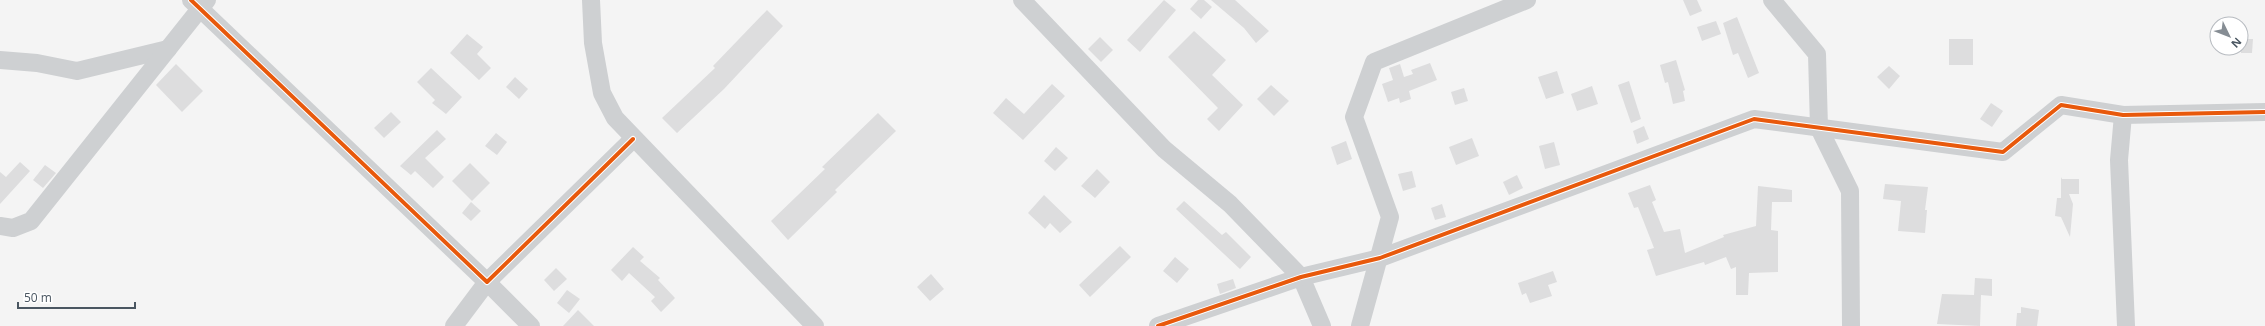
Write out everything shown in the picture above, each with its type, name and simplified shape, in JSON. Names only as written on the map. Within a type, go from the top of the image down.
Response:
[{"type":"street","points":[[591,0],[593,43],[602,93],[615,118],[633,139],[815,326]]},
{"type":"street","points":[[1022,0],[1164,149],[1230,204],[1301,277],[1322,326]]},
{"type":"street","points":[[1360,326],[1390,218],[1354,117],[1374,62],[1527,0]]},
{"type":"street","points":[[1772,0],[1817,54],[1819,128],[1850,191],[1851,326]]},
{"type":"street","points":[[0,226],[13,228],[31,221],[168,48],[199,3],[531,326]]},
{"type":"street","points":[[0,60],[37,63],[77,71],[168,48]]},
{"type":"street","points":[[1158,326],[1301,277],[1380,258],[1754,119],[2003,152],[2061,105],[2123,116],[2265,112]]},
{"type":"street","points":[[2123,116],[2118,160],[2126,326]]},
{"type":"street","points":[[454,326],[487,282],[633,139]]},
{"type":"building","points":[[1164,0],[1176,10],[1140,52],[1127,40]]},
{"type":"building","points":[[1198,0],[1204,0],[1212,7],[1201,19],[1190,9]]},
{"type":"building","points":[[1211,0],[1235,0],[1269,31],[1256,43],[1244,28]]},
{"type":"building","points":[[1683,0],[1697,0],[1702,11],[1690,16]]},
{"type":"building","points":[[767,10],[783,26],[724,89],[677,133],[662,118],[715,68],[713,66]]},
{"type":"building","points":[[1737,17],[1759,73],[1748,78],[1738,53],[1733,55],[1723,23]]},
{"type":"building","points":[[1716,21],[1721,34],[1702,41],[1697,27]]},
{"type":"building","points":[[1194,31],[1226,60],[1212,75],[1243,105],[1219,131],[1207,119],[1218,108],[1168,57]]},
{"type":"building","points":[[467,34],[483,47],[477,54],[491,68],[479,80],[450,53]]},
{"type":"building","points":[[1100,37],[1113,50],[1101,62],[1088,49]]},
{"type":"building","points":[[1949,39],[1973,39],[1973,65],[1949,65]]},
{"type":"building","points":[[2249,39],[2253,39],[2252,53],[2249,53]]},
{"type":"building","points":[[1676,60],[1685,90],[1683,91],[1685,101],[1673,104],[1668,82],[1665,83],[1660,65]]},
{"type":"building","points":[[1430,63],[1437,80],[1409,91],[1411,99],[1400,103],[1399,98],[1388,102],[1382,84],[1393,80],[1389,68],[1400,64],[1404,77],[1413,74],[1411,70]]},
{"type":"building","points":[[176,64],[203,91],[182,112],[156,85]]},
{"type":"building","points":[[1889,66],[1900,76],[1889,89],[1877,77]]},
{"type":"building","points":[[431,68],[462,97],[446,114],[432,103],[435,100],[417,82]]},
{"type":"building","points":[[1557,71],[1564,93],[1546,99],[1538,77]]},
{"type":"building","points":[[515,77],[528,89],[519,99],[506,87]]},
{"type":"building","points":[[1629,81],[1641,119],[1631,123],[1618,85]]},
{"type":"building","points":[[1052,84],[1065,96],[1023,140],[993,113],[1006,98],[1024,114]]},
{"type":"building","points":[[1271,85],[1289,101],[1274,116],[1257,99]]},
{"type":"building","points":[[1592,86],[1598,104],[1577,111],[1571,94]]},
{"type":"building","points":[[1464,88],[1468,101],[1455,105],[1451,92]]},
{"type":"building","points":[[1991,103],[2003,111],[1992,127],[1980,119]]},
{"type":"building","points":[[391,112],[401,122],[384,138],[374,128]]},
{"type":"building","points":[[878,113],[896,131],[835,190],[837,192],[788,240],[771,221],[825,169],[822,167]]},
{"type":"building","points":[[1644,126],[1649,139],[1637,144],[1633,131]]},
{"type":"building","points":[[437,130],[446,139],[425,158],[444,177],[433,188],[415,171],[411,175],[400,166]]},
{"type":"building","points":[[496,133],[507,142],[497,155],[485,146]]},
{"type":"building","points":[[1472,138],[1479,156],[1456,165],[1449,147]]},
{"type":"building","points":[[1346,141],[1352,159],[1337,165],[1331,147]]},
{"type":"building","points":[[1554,142],[1560,165],[1545,169],[1539,146]]},
{"type":"building","points":[[1056,147],[1068,158],[1055,171],[1044,161]]},
{"type":"building","points":[[20,162],[30,171],[0,204],[0,172],[6,177]]},
{"type":"building","points":[[470,163],[490,183],[472,201],[452,181]]},
{"type":"building","points":[[45,165],[56,173],[43,188],[33,180]]},
{"type":"building","points":[[1097,169],[1110,182],[1095,198],[1081,186]]},
{"type":"building","points":[[1412,171],[1416,187],[1403,191],[1398,174]]},
{"type":"building","points":[[1517,175],[1523,188],[1509,195],[1503,182]]},
{"type":"building","points":[[2061,177],[2062,179],[2079,179],[2079,194],[2069,194],[2073,204],[2070,237],[2061,217],[2055,216],[2057,198],[2061,198]]},
{"type":"building","points":[[1885,184],[1928,187],[1925,210],[1927,210],[1925,233],[1898,231],[1901,201],[1883,199]]},
{"type":"building","points":[[1650,185],[1656,200],[1652,202],[1664,232],[1680,229],[1685,253],[1724,237],[1723,235],[1756,226],[1758,186],[1792,190],[1792,202],[1772,202],[1771,230],[1778,231],[1778,272],[1749,273],[1748,295],[1736,295],[1736,267],[1731,269],[1726,257],[1705,265],[1704,262],[1656,276],[1647,250],[1654,248],[1638,207],[1634,208],[1628,193]]},
{"type":"building","points":[[1044,195],[1072,222],[1060,233],[1050,223],[1045,229],[1028,213]]},
{"type":"building","points":[[1184,201],[1222,235],[1226,232],[1251,257],[1240,269],[1176,209]]},
{"type":"building","points":[[471,202],[481,211],[471,221],[462,213]]},
{"type":"building","points":[[1442,204],[1446,217],[1435,220],[1431,208]]},
{"type":"building","points":[[1120,246],[1131,257],[1090,297],[1079,285]]},
{"type":"building","points":[[633,247],[644,257],[640,261],[660,278],[658,280],[675,298],[661,312],[651,301],[655,297],[629,273],[622,281],[611,270]]},
{"type":"building","points":[[1175,257],[1189,269],[1177,283],[1163,271]]},
{"type":"building","points":[[556,268],[567,279],[554,291],[544,280]]},
{"type":"building","points":[[1553,271],[1557,282],[1548,285],[1552,296],[1530,303],[1526,293],[1522,295],[1518,283]]},
{"type":"building","points":[[931,274],[944,289],[930,301],[917,287]]},
{"type":"building","points":[[1975,278],[1992,279],[1992,296],[1981,295],[1980,326],[1937,324],[1942,294],[1974,295]]},
{"type":"building","points":[[1233,279],[1236,288],[1220,294],[1217,284]]},
{"type":"building","points":[[567,290],[580,299],[569,313],[557,303]]},
{"type":"building","points":[[2021,307],[2039,310],[2037,326],[2016,326],[2017,313],[2021,313]]},
{"type":"building","points":[[578,310],[594,326],[563,326]]},
{"type":"cycle path","points":[[191,0],[487,282],[633,139]]},
{"type":"cycle path","points":[[1158,326],[1301,277],[1380,258],[1754,119],[2003,152],[2061,105],[2123,115],[2265,112]]}]
